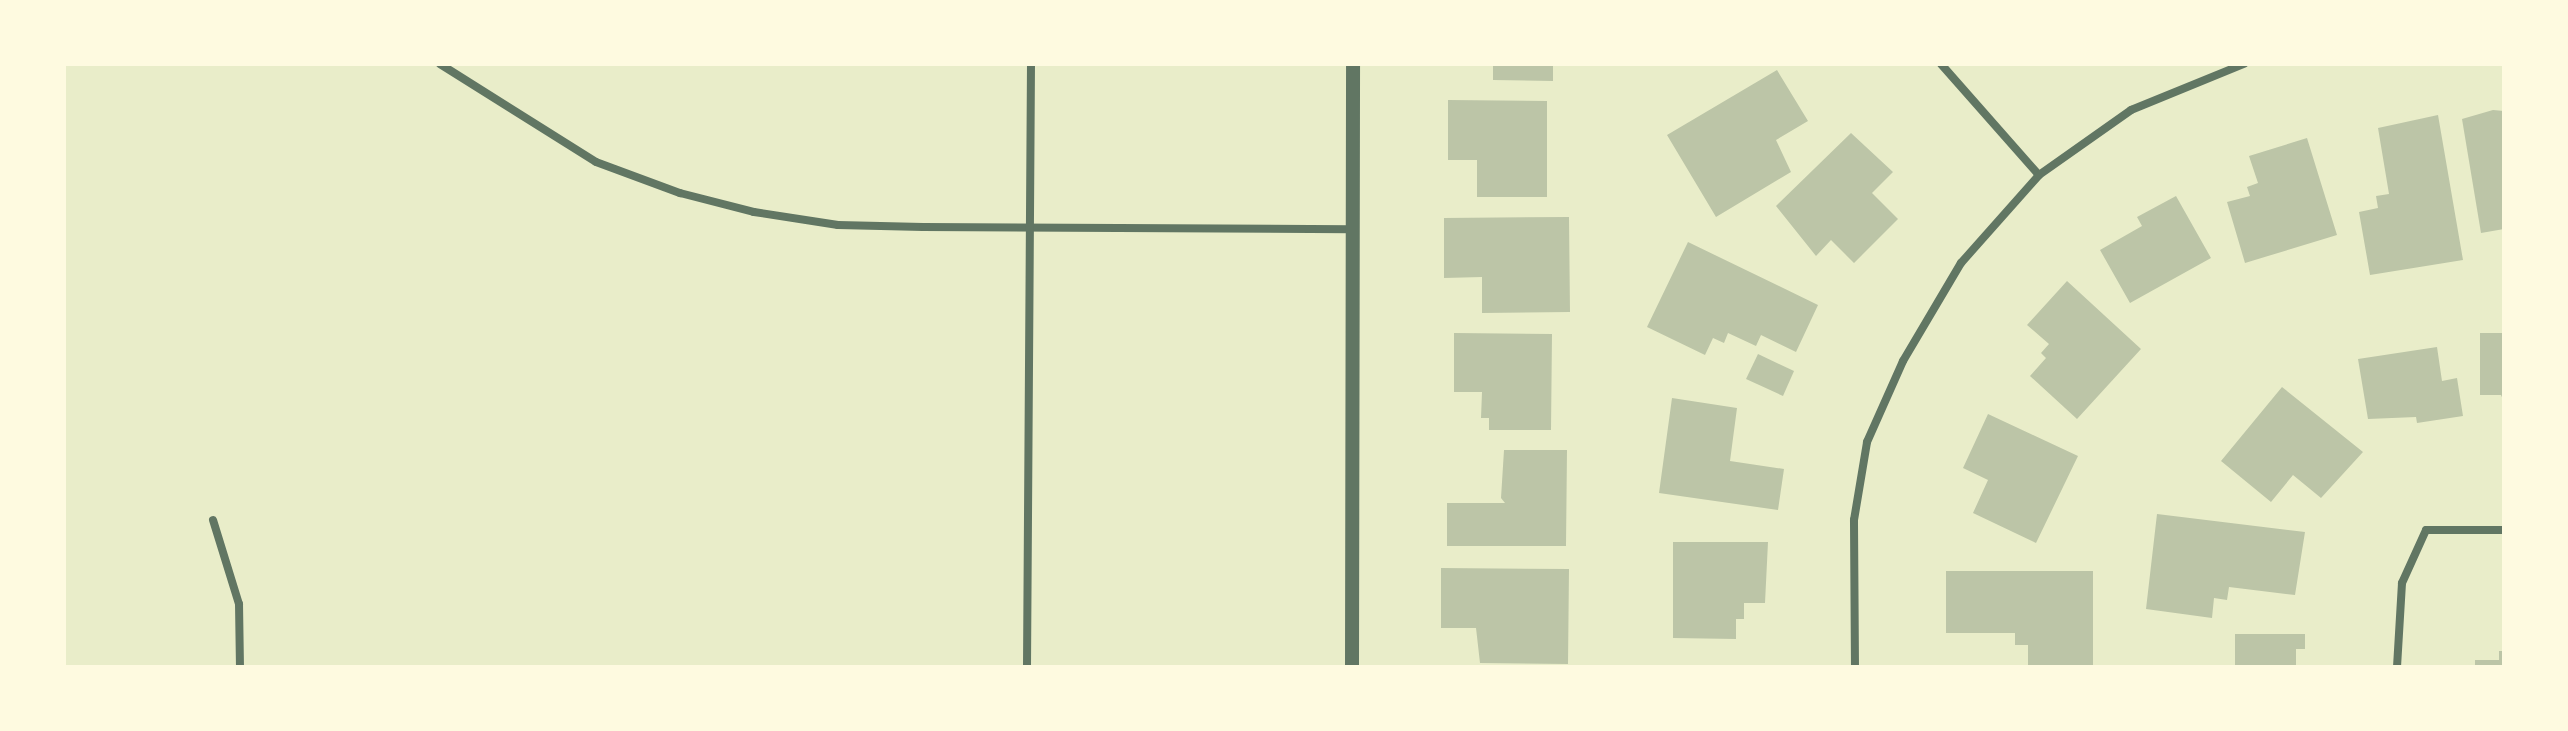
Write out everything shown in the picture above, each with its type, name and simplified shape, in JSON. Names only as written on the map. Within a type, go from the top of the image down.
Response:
[{"type":"street","points":[[440,64],[596,162],[680,193],[838,225],[1351,229]]},
{"type":"street","points":[[1027,667],[1031,64]]},
{"type":"street","points":[[1352,667],[1353,64]]},
{"type":"street","points":[[1941,64],[2039,175]]},
{"type":"street","points":[[1855,667],[1854,520],[1867,442],[1903,361],[1961,263],[2039,175],[2131,110],[2244,64]]},
{"type":"street","points":[[213,520],[239,604],[240,667]]},
{"type":"street","points":[[2397,667],[2402,583],[2426,530],[2504,530]]},
{"type":"building","points":[[1493,64],[1553,64],[1553,81],[1493,80]]},
{"type":"building","points":[[1777,70],[1808,121],[1776,140],[1791,172],[1716,217],[1667,135]]},
{"type":"building","points":[[1448,100],[1547,101],[1547,197],[1477,197],[1477,160],[1448,160]]},
{"type":"building","points":[[2493,110],[2504,111],[2504,229],[2481,233],[2462,119]]},
{"type":"building","points":[[2438,115],[2463,260],[2370,275],[2359,212],[2378,208],[2376,196],[2389,194],[2378,128]]},
{"type":"building","points":[[1851,133],[1893,172],[1872,193],[1898,219],[1854,263],[1831,240],[1816,256],[1776,206]]},
{"type":"building","points":[[2307,138],[2337,235],[2245,263],[2227,202],[2250,196],[2247,187],[2258,183],[2249,156]]},
{"type":"building","points":[[2176,196],[2211,258],[2130,303],[2100,250],[2142,226],[2137,217]]},
{"type":"building","points":[[1569,217],[1570,312],[1482,313],[1482,277],[1444,278],[1444,218]]},
{"type":"building","points":[[1688,242],[1818,305],[1796,352],[1761,335],[1756,346],[1728,333],[1724,343],[1713,338],[1705,355],[1647,327]]},
{"type":"building","points":[[2067,281],[2141,349],[2077,419],[2030,376],[2046,358],[2041,353],[2049,344],[2027,325]]},
{"type":"building","points":[[1454,333],[1552,334],[1551,430],[1489,430],[1489,418],[1481,418],[1482,392],[1454,392]]},
{"type":"building","points":[[2480,333],[2504,333],[2504,402],[2501,395],[2480,395]]},
{"type":"building","points":[[2437,347],[2442,381],[2457,378],[2463,416],[2417,423],[2416,417],[2368,419],[2358,359]]},
{"type":"building","points":[[1758,354],[1794,371],[1783,396],[1746,379]]},
{"type":"building","points":[[2282,387],[2363,452],[2321,498],[2293,475],[2271,502],[2221,461]]},
{"type":"building","points":[[1672,398],[1737,408],[1730,461],[1784,469],[1778,510],[1659,493]]},
{"type":"building","points":[[1988,414],[2078,456],[2036,543],[1973,513],[1988,480],[1963,468]]},
{"type":"building","points":[[1504,450],[1567,450],[1566,546],[1447,546],[1447,503],[1505,503],[1501,498]]},
{"type":"building","points":[[2157,514],[2305,532],[2295,595],[2229,587],[2227,600],[2214,598],[2212,618],[2146,609]]},
{"type":"building","points":[[1673,542],[1768,542],[1765,603],[1744,603],[1744,619],[1736,619],[1736,639],[1673,638]]},
{"type":"building","points":[[1441,568],[1569,569],[1568,664],[1480,663],[1476,628],[1441,628]]},
{"type":"building","points":[[1946,571],[2093,571],[2093,665],[2028,666],[2028,645],[2015,645],[2015,633],[1946,633]]},
{"type":"building","points":[[2235,634],[2305,634],[2305,649],[2296,649],[2296,667],[2235,667]]},
{"type":"building","points":[[2499,651],[2504,651],[2504,667],[2475,667],[2475,660],[2499,660]]}]
